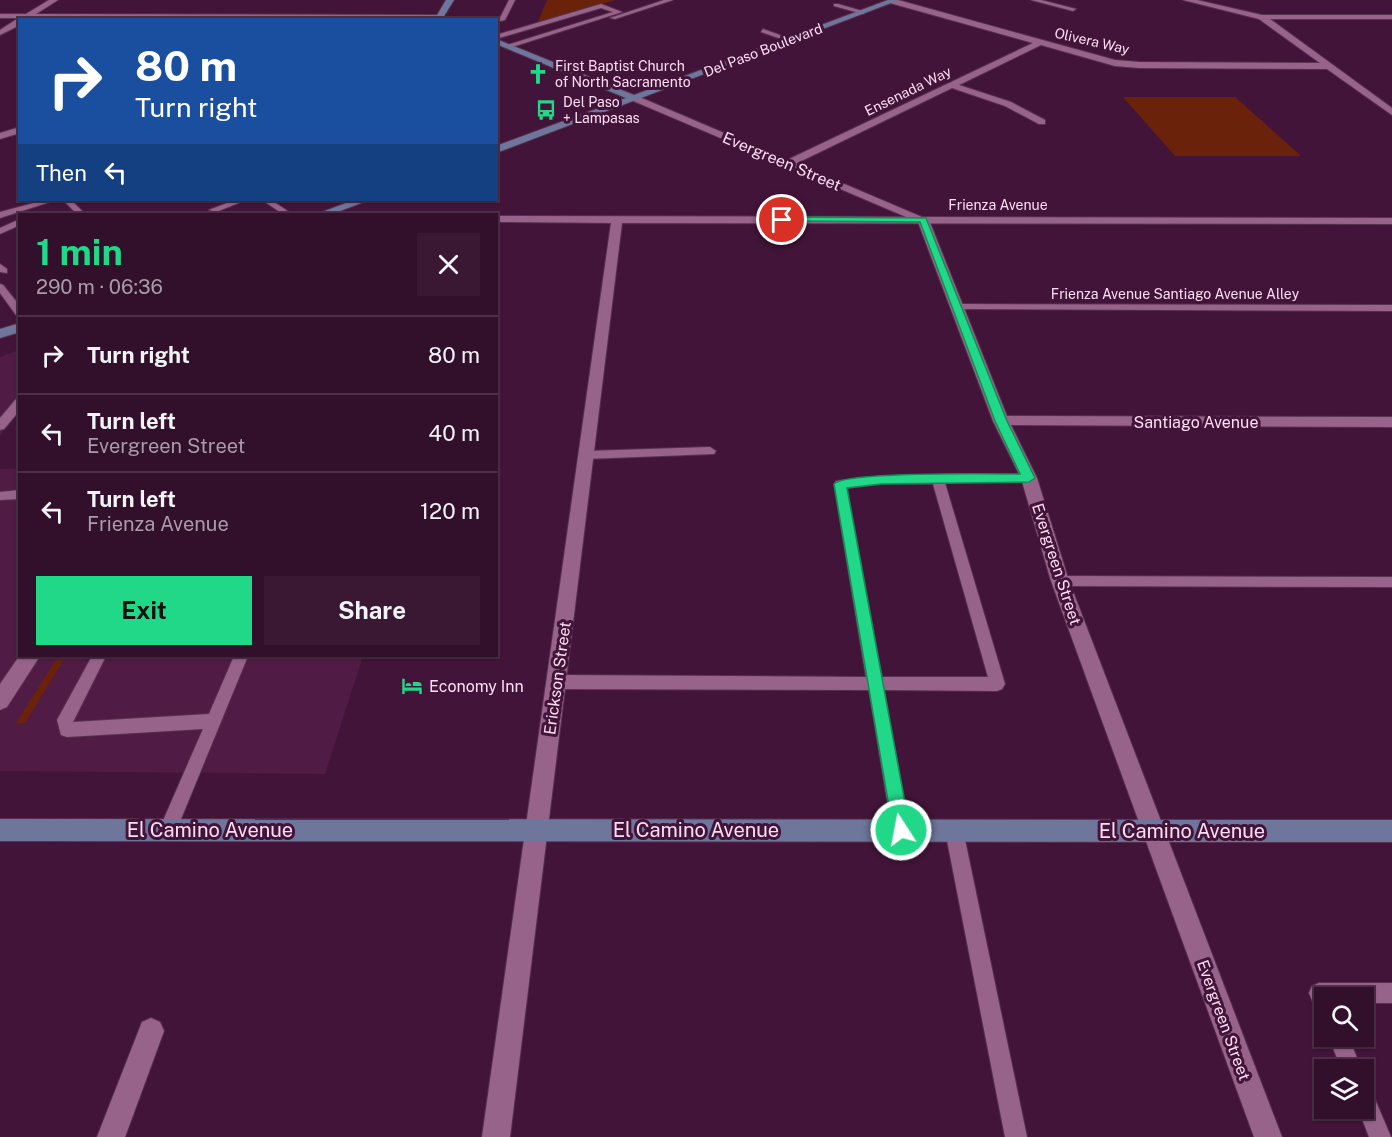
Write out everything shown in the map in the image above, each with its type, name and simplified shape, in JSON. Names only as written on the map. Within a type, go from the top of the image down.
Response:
[{"type":"main road","points":[[443,18],[450,0]]},
{"type":"main road","name":"Del Paso Boulevard","points":[[498,149],[894,0]]},
{"type":"main road","points":[[498,40],[634,98]]},
{"type":"main road","points":[[326,213],[360,201]]},
{"type":"main road","name":"El Camino Avenue","points":[[0,830],[1392,831]]},
{"type":"street","points":[[25,18],[54,0]]},
{"type":"street","name":"Olivera Way","points":[[894,0],[1104,61],[1127,64],[1328,66]]},
{"type":"street","points":[[1187,0],[1262,17],[1392,17]]},
{"type":"street","points":[[0,16],[18,18]]},
{"type":"street","points":[[1262,17],[1392,112]]},
{"type":"street","points":[[346,18],[443,18]]},
{"type":"street","points":[[0,33],[18,22]]},
{"type":"street","name":"Ensenada Way","points":[[789,164],[1039,43]]},
{"type":"street","points":[[951,85],[1008,104],[1042,122]]},
{"type":"street","name":"Evergreen Street","points":[[634,98],[923,220],[959,307],[1001,421],[1029,478],[1060,581],[1268,1137]]},
{"type":"street","points":[[0,136],[18,131]]},
{"type":"street","name":"Frienza Avenue","points":[[498,219],[1392,221]]},
{"type":"street","name":"Erickson Street","points":[[496,1137],[617,219]]},
{"type":"street","name":"Santiago Avenue","points":[[1001,421],[1392,423]]},
{"type":"street","points":[[0,701],[29,657]]},
{"type":"street","points":[[111,1137],[151,1030]]},
{"type":"lane","points":[[498,20],[502,20],[512,0]]},
{"type":"lane","points":[[512,47],[670,0]]},
{"type":"lane","points":[[1034,0],[1072,9]]},
{"type":"lane","points":[[836,5],[863,12]]},
{"type":"lane","points":[[498,38],[601,6],[619,12],[498,53]]},
{"type":"lane","points":[[608,9],[620,6]]},
{"type":"lane","points":[[763,31],[789,40]]},
{"type":"lane","points":[[0,205],[18,200]]},
{"type":"lane","points":[[0,214],[48,201]]},
{"type":"lane","points":[[35,213],[64,201]]},
{"type":"lane","points":[[67,201],[80,213]]},
{"type":"lane","points":[[213,210],[239,201]]},
{"type":"lane","points":[[268,201],[286,213]]},
{"type":"lane","points":[[0,231],[18,222]]},
{"type":"lane","points":[[0,287],[18,310]]},
{"type":"lane","name":"Frienza Avenue Santiago Avenue Alley","points":[[959,307],[1392,308]]},
{"type":"lane","points":[[0,426],[18,404]]},
{"type":"lane","points":[[586,455],[710,451]]},
{"type":"lane","points":[[901,830],[840,484],[881,480],[1029,478]]},
{"type":"lane","points":[[556,682],[997,684],[938,479]]},
{"type":"lane","points":[[0,495],[18,494]]},
{"type":"lane","points":[[1060,581],[1392,582]]},
{"type":"lane","points":[[98,657],[65,720],[67,730],[214,721]]},
{"type":"lane","points":[[168,830],[241,657]]},
{"type":"lane","points":[[954,830],[1016,1137]]},
{"type":"lane","points":[[1374,993],[1392,993]]},
{"type":"lane","points":[[1373,1119],[1380,1137]]},
{"type":"shaded area","points":[[547,0],[615,0],[530,25],[538,22]]},
{"type":"shaded area","points":[[1123,97],[1235,97],[1301,156],[1175,156]]},
{"type":"shaded area","points":[[18,351],[18,408],[0,436],[0,357]]},
{"type":"shaded area","points":[[0,469],[18,469],[18,657],[363,657],[325,774],[0,771]]},
{"type":"shaded area","points":[[57,657],[65,657],[25,723],[16,723]]},
{"type":"place","name":"First Baptist Church of North Sacramento","points":[[538,74]]},
{"type":"place","name":"Del Paso + Lampasas","points":[[546,110]]},
{"type":"place","name":"Economy Inn","points":[[412,686]]},
{"type":"route","points":[[782,220],[923,220],[959,307],[1001,421],[1029,478],[881,480],[840,484],[901,830]]}]
